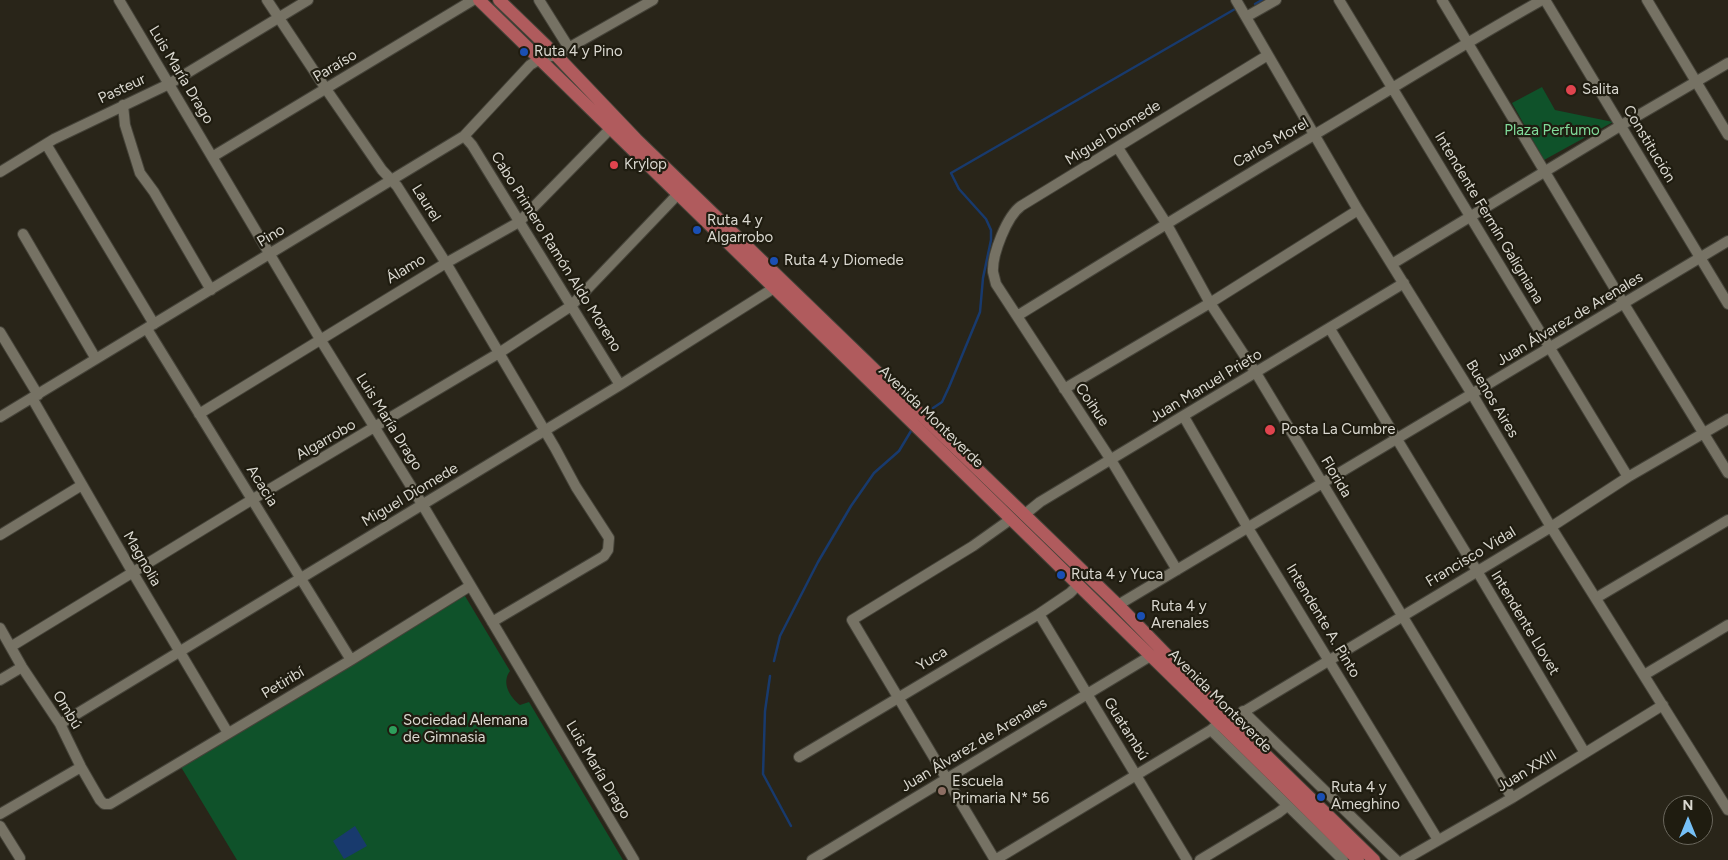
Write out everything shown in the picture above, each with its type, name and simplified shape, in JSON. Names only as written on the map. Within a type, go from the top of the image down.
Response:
[{"type":"main road","name":"Avenida Monteverde","points":[[479,0],[679,193],[774,288],[1018,517],[1118,605],[1220,724],[1374,860]]},
{"type":"main road","name":"Avenida Monteverde","points":[[499,0],[556,55],[636,139],[1018,517],[1078,585],[1152,655],[1358,860]]},
{"type":"main road","points":[[1310,811],[1313,822],[1348,860]]},
{"type":"street","name":"Luis María Drago","points":[[119,0],[320,339],[422,504],[634,860]]},
{"type":"street","name":"Laurel","points":[[267,0],[382,170],[392,180],[446,262],[545,430],[576,487],[609,538],[608,550],[604,556],[492,622]]},
{"type":"street","name":"Pasteur","points":[[0,172],[46,144],[169,84],[308,0]]},
{"type":"street","name":"Paraíso","points":[[212,157],[473,0]]},
{"type":"street","points":[[539,0],[569,48]]},
{"type":"street","points":[[1246,17],[1276,0]]},
{"type":"street","name":"Intendente Fermín Galigniana","points":[[1339,0],[1628,477]]},
{"type":"street","points":[[1442,0],[1624,304],[1728,473]]},
{"type":"street","name":"Carlos Morel","points":[[1017,316],[1166,223],[1467,42],[1543,0]]},
{"type":"street","name":"Constitución","points":[[1543,0],[1728,304]]},
{"type":"street","points":[[1647,0],[1728,135]]},
{"type":"street","points":[[540,59],[556,55],[648,1]]},
{"type":"street","name":"Buenos Aires","points":[[1239,1],[1246,17],[1358,210],[1472,394],[1551,527],[1728,810]]},
{"type":"street","name":"Miguel Diomede","points":[[995,255],[1008,221],[1016,210],[1268,55]]},
{"type":"street","name":"Pino","points":[[0,417],[464,136],[530,65],[540,59]]},
{"type":"street","points":[[1392,264],[1620,126],[1728,64]]},
{"type":"street","points":[[123,105],[125,125],[140,174],[154,192],[210,290]]},
{"type":"street","name":"Álamo","points":[[199,414],[446,262],[519,222],[610,128]]},
{"type":"street","name":"Cabo Primero Ramón Aldo Moreno","points":[[464,136],[472,145],[620,385]]},
{"type":"street","name":"Acacia","points":[[46,144],[199,414],[351,660]]},
{"type":"street","name":"Florida","points":[[1118,148],[1166,223],[1210,303],[1256,373],[1512,798]]},
{"type":"street","name":"Algarrobo","points":[[12,646],[253,499],[499,353],[571,306],[679,193]]},
{"type":"street","points":[[1064,389],[1210,303],[1358,210]]},
{"type":"street","points":[[23,234],[96,359]]},
{"type":"street","name":"Juan Álvarez de Arenales","points":[[1118,605],[1728,241]]},
{"type":"street","name":"Coihue","points":[[995,255],[993,272],[996,284],[1111,460],[1177,570]]},
{"type":"street","name":"Juan Manuel Prieto","points":[[898,697],[852,620],[973,546],[1040,502],[1404,283]]},
{"type":"street","name":"Miguel Diomede","points":[[60,724],[620,385],[774,288]]},
{"type":"street","name":"Intendente Llovet","points":[[1330,328],[1585,753]]},
{"type":"street","name":"Magnolia","points":[[0,332],[82,485],[228,733]]},
{"type":"street","name":"Intendente A. Pinto","points":[[1184,417],[1248,528],[1438,840]]},
{"type":"street","name":"Francisco Vidal","points":[[995,860],[1551,527],[1628,477],[1728,419]]},
{"type":"street","points":[[0,535],[82,485]]},
{"type":"street","points":[[1596,598],[1728,520]]},
{"type":"street","name":"Yuca","points":[[799,757],[1039,614],[1070,593],[1078,585]]},
{"type":"street","name":"Petiribí","points":[[110,804],[351,660],[470,586]]},
{"type":"street","name":"Guatambú","points":[[1039,614],[1187,860]]},
{"type":"street","points":[[1644,675],[1728,625]]},
{"type":"street","name":"Ombú","points":[[0,628],[12,646],[22,667],[60,724],[100,800],[104,804],[110,804]]},
{"type":"street","name":"Juan Álvarez de Arenales","points":[[812,860],[1152,655]]},
{"type":"street","points":[[0,680],[22,667]]},
{"type":"street","points":[[898,697],[995,860]]},
{"type":"street","name":"Juan XXIII","points":[[1404,860],[1512,798],[1663,705]]},
{"type":"street","name":"Avenida Monteverde","points":[[1243,711],[1396,860]]},
{"type":"street","points":[[1220,724],[1287,806],[1343,860]]},
{"type":"street","points":[[0,814],[81,767]]},
{"type":"street","points":[[1200,860],[1287,806]]},
{"type":"street","points":[[0,826],[20,858]]},
{"type":"green space","name":"Plaza Perfumo","points":[[1542,87],[1555,110],[1613,122],[1544,160],[1512,103]]},
{"type":"green space","name":"Sociedad Alemana de Gimnasia","points":[[461,595],[465,596],[510,671],[506,680],[510,694],[520,705],[529,702],[623,860],[237,860],[181,767]]},
{"type":"water","points":[[355,826],[367,846],[344,859],[333,841]]},
{"type":"waterway","points":[[1255,4],[1262,0]]},
{"type":"waterway","points":[[933,408],[942,402],[980,312],[983,278],[991,240],[991,230],[986,219],[959,189],[951,173],[1235,9]]},
{"type":"waterway","points":[[774,661],[780,636],[818,562],[851,506],[874,473],[899,451],[911,431]]},
{"type":"waterway","points":[[770,676],[765,711],[763,774],[791,826]]},
{"type":"place","name":"Ruta 4 y Pino","points":[[524,52]]},
{"type":"place","name":"Salita","points":[[1571,90]]},
{"type":"place","name":"Krylop","points":[[614,165]]},
{"type":"place","name":"Ruta 4 y Algarrobo","points":[[697,230]]},
{"type":"place","name":"Ruta 4 y Diomede","points":[[774,261]]},
{"type":"place","name":"Posta La Cumbre","points":[[1270,430]]},
{"type":"place","name":"Ruta 4 y Yuca","points":[[1061,575]]},
{"type":"place","name":"Ruta 4 y Arenales","points":[[1141,616]]},
{"type":"place","name":"Sociedad Alemana de Gimnasia","points":[[393,730]]},
{"type":"place","name":"Escuela Primaria N* 56","points":[[942,791]]},
{"type":"place","name":"Ruta 4 y Ameghino","points":[[1321,797]]}]
